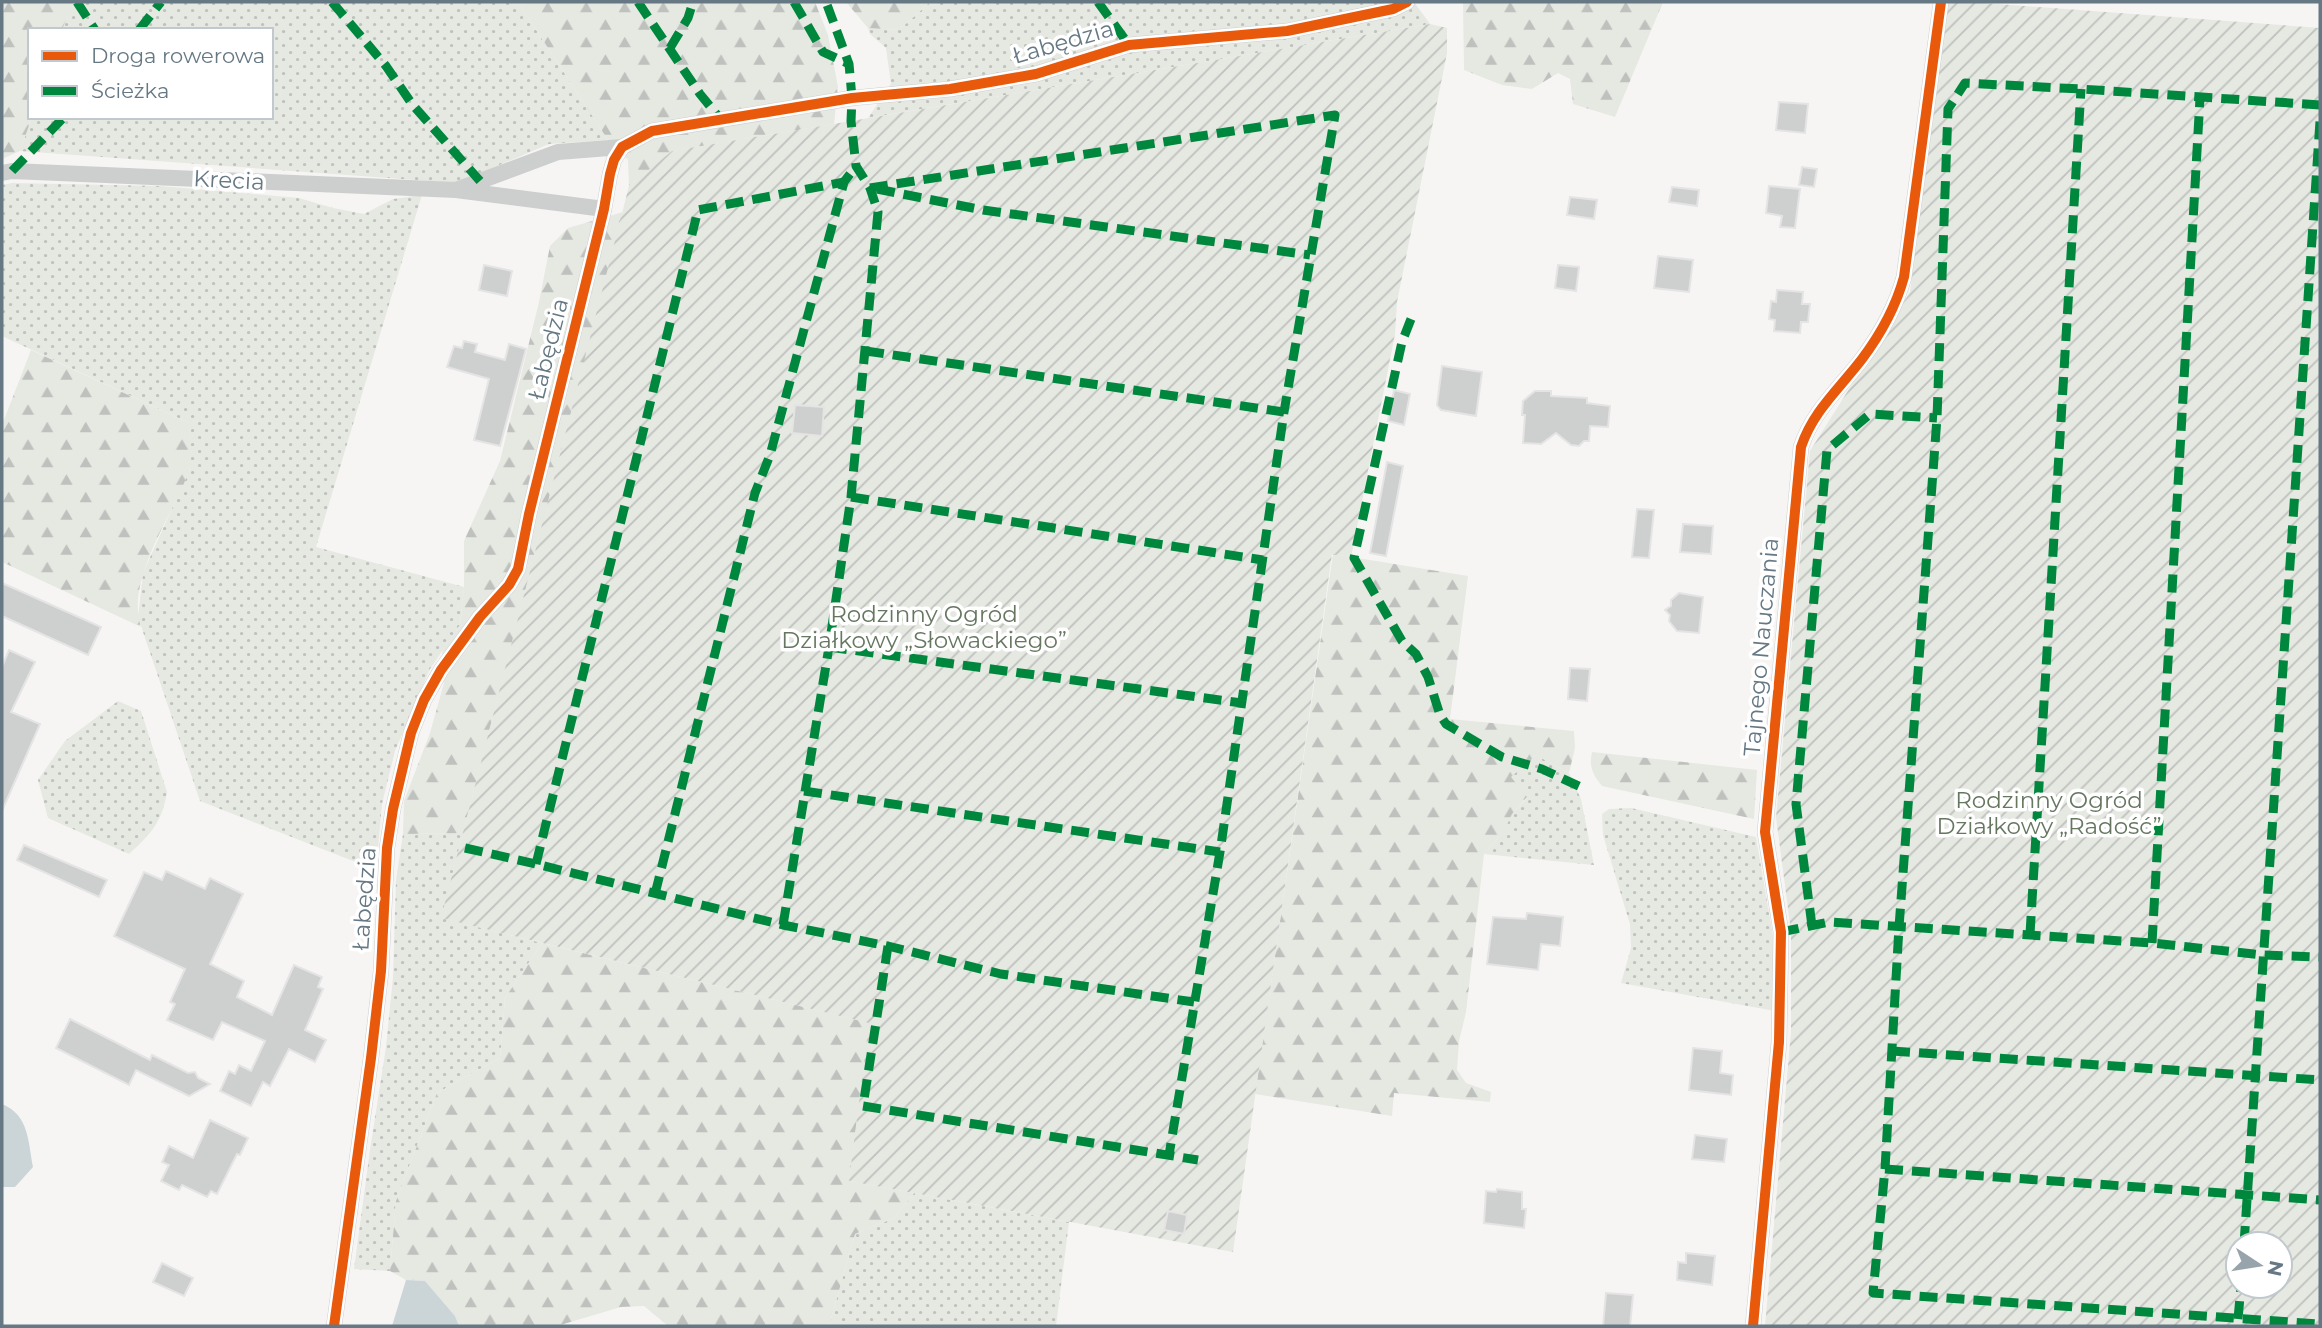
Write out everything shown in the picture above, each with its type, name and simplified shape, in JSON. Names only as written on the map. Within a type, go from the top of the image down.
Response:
[{"type":"street","name":"Łabędzia","points":[[334,1326],[381,971],[387,848],[411,733],[424,700],[441,670],[480,617],[509,585],[518,569],[614,160],[622,147],[652,131],[852,98],[975,85],[1036,74],[1129,45],[1287,31],[1393,9],[1407,2]]},
{"type":"street","name":"Tajnego Nauczania","points":[[1753,1326],[1779,1042],[1781,932],[1765,832],[1801,447],[1813,418],[1864,356],[1892,310],[1900,291],[1941,2]]},
{"type":"street","name":"Krecia","points":[[456,190],[558,152],[622,147]]},
{"type":"street","name":"Krecia","points":[[2,173],[12,171],[456,190],[604,209]]},
{"type":"green space","points":[[2,2],[80,2],[70,9],[63,28],[28,28],[28,119],[31,119],[20,151],[2,159]]},
{"type":"green space","points":[[80,2],[518,2],[608,140],[549,144],[457,183],[20,151],[31,119],[273,119],[273,28],[63,28],[70,8]]},
{"type":"green space","points":[[518,2],[815,2],[828,35],[838,87],[834,124],[673,151],[629,186],[628,160],[608,140]]},
{"type":"green space","points":[[846,2],[930,2],[899,30],[868,28]]},
{"type":"green space","points":[[930,2],[1414,2],[1430,24],[868,118],[891,84],[886,48],[870,34],[868,28],[899,30]]},
{"type":"green space","points":[[1463,2],[1663,2],[1615,117],[1573,104],[1570,79],[1558,73],[1532,89],[1502,85],[1464,70]]},
{"type":"green space","name":"Rodzinny Ogród Działkowy „Radość”","points":[[1947,2],[2320,28],[2320,1326],[1765,1326],[1791,1032],[1791,932],[1776,817],[1810,451],[1910,292]]},
{"type":"green space","name":"Rodzinny Ogród Działkowy „Słowackiego”","points":[[1430,24],[1447,28],[1447,53],[1397,302],[1395,334],[1351,557],[1332,554],[1233,1252],[849,1181],[869,1023],[441,918],[629,186],[672,151]]},
{"type":"green space","points":[[2,185],[160,186],[299,198],[364,214],[393,199],[422,195],[316,547],[464,587],[460,625],[430,669],[395,751],[382,804],[376,870],[200,801],[138,617],[143,573],[190,468],[189,423],[2,336]]},
{"type":"green space","points":[[623,212],[463,833],[403,834],[404,801],[430,733],[444,683],[442,651],[460,625],[464,587],[464,541],[500,461],[550,246],[568,228]]},
{"type":"green space","points":[[31,350],[189,423],[189,471],[145,569],[138,609],[141,627],[2,562],[2,425]]},
{"type":"green space","points":[[1333,554],[1468,576],[1450,719],[1574,731],[1575,748],[1569,773],[1536,755],[1511,777],[1527,797],[1484,854],[1457,1070],[1466,1083],[1491,1092],[1490,1102],[1394,1093],[1392,1116],[1255,1094]]},
{"type":"green space","points":[[118,701],[141,711],[167,792],[162,812],[154,827],[129,854],[48,818],[38,780],[65,741]]},
{"type":"green space","points":[[1592,752],[1757,770],[1754,819],[1602,786],[1592,770]]},
{"type":"green space","points":[[1536,755],[1569,773],[1581,799],[1594,865],[1484,854],[1503,832],[1512,814],[1527,798],[1510,777]]},
{"type":"green space","points":[[1631,808],[1756,837],[1773,936],[1775,1011],[1621,983],[1631,948],[1630,924],[1603,835],[1602,814],[1609,809]]},
{"type":"green space","points":[[463,833],[442,918],[542,943],[505,998],[500,1058],[437,1093],[396,1201],[390,1271],[354,1269],[386,1047],[393,977],[396,880],[403,834]]},
{"type":"green space","points":[[542,943],[870,1023],[849,1181],[914,1193],[894,1218],[855,1234],[829,1326],[668,1326],[644,1306],[621,1307],[557,1326],[459,1326],[455,1316],[425,1281],[406,1280],[390,1271],[396,1201],[437,1093],[500,1058],[505,998]]},
{"type":"green space","points":[[914,1193],[1069,1222],[1056,1326],[829,1326],[855,1234],[894,1218]]},
{"type":"shaded area","points":[[2,1104],[18,1115],[26,1130],[33,1167],[15,1187],[2,1187]]},
{"type":"shaded area","points":[[406,1280],[425,1281],[455,1316],[459,1326],[392,1326]]},
{"type":"building","points":[[1779,102],[1808,104],[1805,133],[1776,130]]},
{"type":"building","points":[[1802,167],[1817,169],[1814,187],[1799,185]]},
{"type":"building","points":[[1769,186],[1800,189],[1795,228],[1780,227],[1782,216],[1766,213]]},
{"type":"building","points":[[1672,187],[1699,190],[1697,206],[1669,202]]},
{"type":"building","points":[[1570,197],[1597,200],[1594,219],[1567,215]]},
{"type":"building","points":[[1658,256],[1693,260],[1689,292],[1654,288]]},
{"type":"building","points":[[484,265],[512,271],[507,296],[479,290]]},
{"type":"building","points":[[1558,265],[1579,267],[1576,291],[1555,288]]},
{"type":"building","points":[[1777,290],[1803,292],[1802,304],[1810,304],[1808,322],[1801,322],[1800,333],[1774,331],[1775,320],[1769,319],[1771,301],[1776,302]]},
{"type":"building","points":[[464,341],[477,344],[475,352],[505,360],[509,344],[526,349],[500,446],[474,440],[489,379],[447,367],[454,346],[462,348]]},
{"type":"building","points":[[1442,366],[1482,372],[1476,416],[1441,410],[1437,405]]},
{"type":"building","points":[[1394,390],[1410,394],[1404,425],[1388,421]]},
{"type":"building","points":[[1535,391],[1551,391],[1551,396],[1587,398],[1587,403],[1610,406],[1608,427],[1590,426],[1589,441],[1584,441],[1579,446],[1571,445],[1556,433],[1541,444],[1523,443],[1523,401]]},
{"type":"building","points":[[795,405],[824,407],[822,436],[792,433]]},
{"type":"building","points":[[1387,462],[1403,466],[1386,556],[1370,553]]},
{"type":"building","points":[[1637,509],[1654,510],[1649,558],[1632,557]]},
{"type":"building","points":[[1683,524],[1713,526],[1711,554],[1680,552]]},
{"type":"building","points":[[2,583],[101,627],[88,655],[2,616]]},
{"type":"building","points":[[1679,593],[1703,597],[1699,633],[1677,631],[1669,621],[1670,615],[1665,610]]},
{"type":"building","points":[[9,650],[35,662],[11,712],[40,724],[2,811],[2,667]]},
{"type":"building","points":[[1570,668],[1590,669],[1587,701],[1568,699]]},
{"type":"building","points":[[24,845],[107,880],[99,897],[17,860]]},
{"type":"building","points":[[166,871],[205,889],[210,878],[243,894],[210,964],[244,981],[237,997],[272,1015],[294,965],[322,977],[318,987],[323,989],[305,1030],[326,1040],[315,1062],[289,1049],[270,1086],[263,1082],[251,1106],[220,1091],[229,1071],[235,1074],[239,1065],[251,1071],[265,1041],[222,1022],[213,1040],[167,1020],[175,1004],[170,1002],[185,969],[114,936],[144,872],[162,880]]},
{"type":"building","points":[[1527,913],[1563,917],[1560,946],[1541,944],[1538,970],[1487,964],[1493,917],[1526,919]]},
{"type":"building","points":[[70,1019],[150,1060],[152,1055],[188,1073],[195,1072],[198,1078],[210,1084],[189,1096],[136,1070],[129,1085],[56,1048]]},
{"type":"building","points":[[1693,1048],[1722,1051],[1720,1073],[1733,1075],[1731,1095],[1689,1090]]},
{"type":"building","points":[[210,1120],[248,1138],[217,1194],[211,1191],[207,1197],[182,1185],[179,1190],[161,1181],[169,1165],[162,1162],[169,1146],[193,1158]]},
{"type":"building","points":[[1695,1135],[1727,1139],[1724,1162],[1692,1159]]},
{"type":"building","points":[[1497,1189],[1522,1192],[1522,1209],[1526,1209],[1524,1228],[1484,1223],[1486,1191],[1496,1192]]},
{"type":"building","points":[[1168,1211],[1187,1215],[1184,1234],[1164,1230]]},
{"type":"building","points":[[1686,1253],[1715,1256],[1712,1285],[1677,1280],[1678,1262],[1686,1263]]},
{"type":"building","points":[[162,1263],[193,1278],[184,1296],[153,1282]]},
{"type":"building","points":[[1606,1293],[1633,1295],[1630,1326],[1603,1326]]},
{"type":"marked path","points":[[77,2],[94,28]]},
{"type":"marked path","points":[[141,28],[161,2]]},
{"type":"marked path","points":[[332,2],[386,66],[412,104],[480,181]]},
{"type":"marked path","points":[[638,2],[700,94],[722,121]]},
{"type":"marked path","points":[[670,48],[688,18],[693,2]]},
{"type":"marked path","points":[[794,2],[823,52],[849,64]]},
{"type":"marked path","points":[[783,925],[851,497],[878,212],[870,188],[856,166],[849,64],[826,2]]},
{"type":"marked path","points":[[1098,2],[1129,45]]},
{"type":"marked path","points":[[2320,105],[1965,83],[1948,109],[1937,418],[1899,927],[1885,1169],[1873,1293],[2320,1324]]},
{"type":"marked path","points":[[2030,934],[2081,89]]},
{"type":"marked path","points":[[2152,943],[2200,98]]},
{"type":"marked path","points":[[870,188],[1335,115],[1284,412],[1220,852],[1169,1155]]},
{"type":"marked path","points":[[12,171],[62,119]]},
{"type":"marked path","points":[[2245,1230],[2320,121]]},
{"type":"marked path","points":[[655,894],[755,493],[770,455],[844,182],[856,166]]},
{"type":"marked path","points":[[536,864],[698,210],[844,182]]},
{"type":"marked path","points":[[877,189],[983,210],[1310,255]]},
{"type":"marked path","points":[[1411,319],[1402,342],[1354,558],[1402,641],[1416,654],[1446,724],[1502,757],[1542,769],[1585,789]]},
{"type":"marked path","points":[[866,351],[1284,412]]},
{"type":"marked path","points":[[1812,926],[1796,804],[1827,450],[1870,414],[1937,418]]},
{"type":"marked path","points":[[851,497],[1263,560]]},
{"type":"marked path","points":[[829,647],[1242,703]]},
{"type":"marked path","points":[[804,791],[1220,852]]},
{"type":"marked path","points":[[465,848],[783,925],[888,946],[1001,974],[1194,1002]]},
{"type":"marked path","points":[[1781,932],[1829,922],[2320,957]]},
{"type":"marked path","points":[[888,946],[863,1106],[1198,1160]]},
{"type":"marked path","points":[[1892,1051],[2320,1080]]},
{"type":"marked path","points":[[1885,1169],[2320,1200]]},
{"type":"marked path","points":[[2238,1319],[2240,1300]]},
{"type":"cycle path","points":[[334,1326],[381,971],[387,848],[411,733],[424,700],[441,670],[480,617],[509,585],[518,569],[610,174],[622,147],[652,131],[852,98],[950,89],[1036,74],[1129,45],[1287,31],[1393,9],[1407,2]]},
{"type":"cycle path","points":[[1753,1326],[1779,1042],[1781,932],[1765,832],[1801,447],[1812,422],[1875,340],[1901,288],[1941,2]]}]
